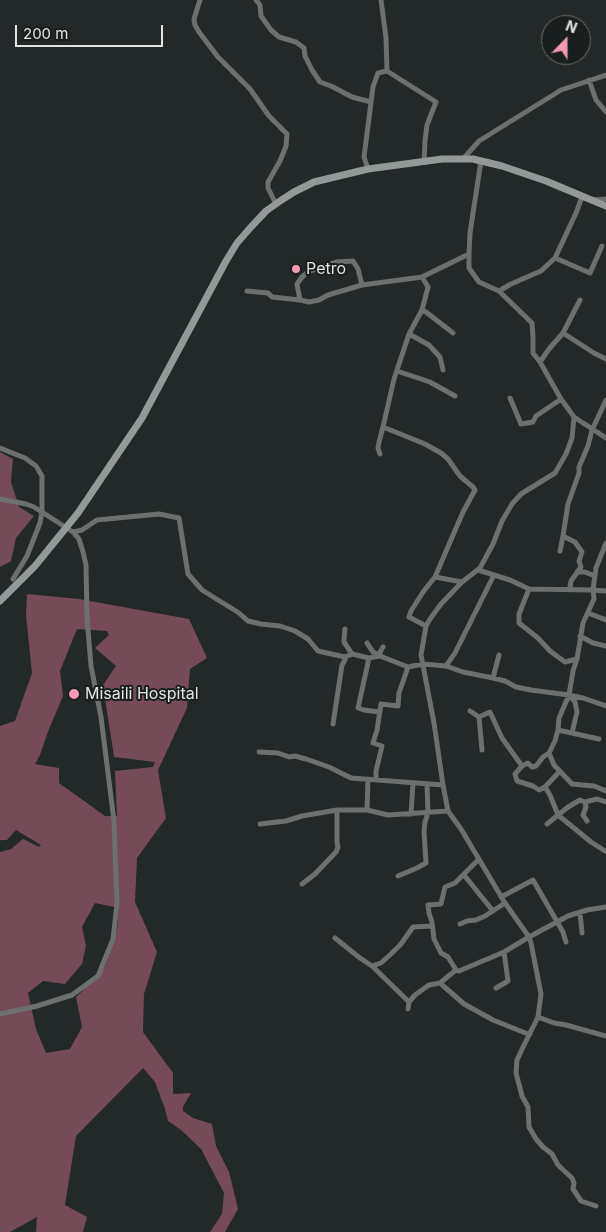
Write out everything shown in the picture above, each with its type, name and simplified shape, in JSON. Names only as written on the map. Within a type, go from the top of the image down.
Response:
[{"type":"main road","points":[[0,602],[35,566],[78,513],[142,418],[226,261],[238,243],[266,212],[294,192],[314,182],[368,169],[442,159],[473,159],[502,166],[606,206]]},
{"type":"street","points":[[200,0],[194,19],[199,32],[218,57],[250,88],[269,116],[287,134],[286,146],[268,182],[268,188],[276,204]]},
{"type":"street","points":[[256,0],[260,6],[261,16],[271,30],[279,37],[296,42],[304,48],[305,56],[320,82],[352,97],[371,102]]},
{"type":"street","points":[[381,0],[386,38],[387,71]]},
{"type":"street","points":[[368,169],[364,157],[373,87],[378,73],[387,71],[436,102],[427,125],[424,162]]},
{"type":"street","points":[[463,159],[479,141],[523,112],[561,90],[606,75]]},
{"type":"street","points":[[588,80],[596,100],[606,112]]},
{"type":"street","points":[[481,161],[470,233],[469,268],[479,282],[499,291],[532,323],[534,337],[533,353],[561,399],[574,417],[606,438]]},
{"type":"street","points":[[499,291],[541,271],[555,258],[582,197]]},
{"type":"street","points":[[593,201],[606,199]]},
{"type":"street","points":[[555,258],[590,273],[602,246]]},
{"type":"street","points":[[247,291],[268,293],[272,297],[309,302],[362,284],[422,277],[469,254]]},
{"type":"street","points":[[300,300],[297,284],[302,277],[308,272],[336,262],[353,261],[358,269],[362,284]]},
{"type":"street","points":[[380,454],[379,442],[397,371],[409,334],[422,310],[428,287],[422,277]]},
{"type":"street","points":[[540,362],[563,333],[580,300]]},
{"type":"street","points":[[422,310],[453,333]]},
{"type":"street","points":[[563,333],[606,359]]},
{"type":"street","points":[[409,334],[429,345],[440,357],[443,370]]},
{"type":"street","points":[[397,371],[430,382],[455,396]]},
{"type":"street","points":[[510,398],[521,424],[533,422],[536,416],[561,399]]},
{"type":"street","points":[[560,551],[568,504],[579,473],[579,467],[588,446],[592,430],[606,400]]},
{"type":"street","points":[[574,417],[572,438],[566,454],[555,473],[521,494],[512,504],[478,570],[462,582],[441,604],[426,626],[421,655],[448,811],[461,829],[501,897],[529,937],[531,943],[541,994],[538,1017],[517,1060],[516,1073],[522,1096],[528,1107],[529,1127],[536,1139],[552,1154],[558,1165],[572,1178],[578,1198],[581,1201],[596,1206]]},
{"type":"street","points":[[383,427],[425,444],[441,453],[448,459],[460,476],[475,490],[463,512],[435,577],[423,592],[408,617],[426,626]]},
{"type":"street","points":[[0,448],[25,458],[36,466],[42,476],[42,512],[38,529],[27,556],[13,579]]},
{"type":"street","points":[[0,499],[26,504],[74,532],[84,552],[91,666],[101,717],[114,821],[117,904],[113,939],[98,976],[72,995],[37,1006],[0,1014]]},
{"type":"street","points":[[74,532],[82,530],[97,520],[159,514],[179,518],[188,574],[202,590],[248,621],[286,627],[295,631],[308,639],[318,651],[345,657],[352,654],[369,658],[380,656]]},
{"type":"street","points":[[564,536],[575,542],[582,552],[579,560],[581,567],[571,581],[570,586],[572,590]]},
{"type":"street","points":[[560,771],[544,788],[539,790],[517,781],[515,774],[522,766],[528,763],[532,767],[536,766],[549,753],[555,741],[559,718],[569,695],[577,660],[582,623],[594,599],[593,590],[596,568],[605,546]]},
{"type":"street","points":[[478,570],[510,580],[529,589],[606,591]]},
{"type":"street","points":[[578,572],[595,576]]},
{"type":"street","points":[[446,666],[455,653],[494,576]]},
{"type":"street","points":[[435,577],[462,582]]},
{"type":"street","points":[[529,589],[519,614],[519,623],[565,662],[577,660]]},
{"type":"street","points":[[588,614],[606,620]]},
{"type":"street","points":[[345,629],[344,642],[352,654]]},
{"type":"street","points":[[580,636],[593,643],[606,646]]},
{"type":"street","points":[[367,643],[380,656],[408,667],[423,664],[446,666],[463,672],[505,681],[531,690],[569,695],[606,706]]},
{"type":"street","points":[[380,656],[383,647]]},
{"type":"street","points":[[493,678],[500,655]]},
{"type":"street","points":[[333,724],[342,665],[345,657]]},
{"type":"street","points":[[369,658],[358,708],[379,712]]},
{"type":"street","points":[[376,780],[376,771],[382,746],[373,743],[381,704],[398,706],[399,693],[408,667]]},
{"type":"street","points":[[569,695],[575,702],[577,712],[572,733]]},
{"type":"street","points":[[470,711],[479,717]]},
{"type":"street","points":[[479,717],[490,712],[502,738],[522,766]]},
{"type":"street","points":[[479,717],[482,750]]},
{"type":"street","points":[[558,730],[599,739]]},
{"type":"street","points":[[258,752],[301,757],[329,767],[351,778],[443,785]]},
{"type":"street","points":[[549,753],[554,765],[572,784],[594,786],[606,790]]},
{"type":"street","points":[[367,810],[368,779]]},
{"type":"street","points":[[411,814],[412,783]]},
{"type":"street","points":[[398,876],[426,863],[425,822],[428,813],[428,784]]},
{"type":"street","points":[[544,788],[550,795],[558,815],[591,842],[605,850]]},
{"type":"street","points":[[547,824],[580,800],[585,802],[597,799],[606,802]]},
{"type":"street","points":[[585,802],[586,807],[582,815],[587,821]]},
{"type":"street","points":[[260,824],[286,821],[302,816],[337,810],[367,810],[388,815],[448,811]]},
{"type":"street","points":[[302,884],[315,874],[336,852],[338,846],[337,810]]},
{"type":"street","points":[[456,970],[448,957],[441,953],[434,939],[428,905],[441,904],[445,887],[455,883],[479,859]]},
{"type":"street","points":[[464,875],[493,911]]},
{"type":"street","points":[[501,897],[533,880],[563,932],[566,942]]},
{"type":"street","points":[[460,924],[485,916],[505,903]]},
{"type":"street","points":[[408,1009],[409,1002],[415,995],[429,985],[440,983],[456,970],[459,971],[504,952],[568,916],[606,907]]},
{"type":"street","points":[[580,912],[582,933]]},
{"type":"street","points":[[372,966],[381,963],[392,953],[413,927],[432,926]]},
{"type":"street","points":[[335,938],[372,966],[409,1002]]},
{"type":"street","points":[[496,988],[508,981],[504,952]]},
{"type":"street","points":[[440,983],[464,1004],[493,1020],[530,1034]]},
{"type":"street","points":[[538,1017],[606,1036]]},
{"type":"shaded area","points":[[0,452],[13,459],[11,482],[19,507],[34,516],[16,538],[11,561],[0,567]]},
{"type":"shaded area","points":[[27,594],[79,599],[189,619],[207,658],[190,669],[187,708],[158,770],[166,818],[137,858],[135,902],[157,952],[144,994],[143,1032],[173,1073],[173,1094],[191,1093],[183,1107],[183,1111],[193,1118],[212,1124],[216,1146],[229,1172],[238,1209],[225,1232],[210,1232],[222,1214],[224,1193],[201,1149],[181,1130],[168,1121],[155,1082],[143,1068],[76,1136],[65,1205],[87,1217],[83,1232],[36,1232],[37,1217],[10,1232],[0,1232],[0,852],[11,849],[23,839],[39,847],[41,845],[16,830],[7,840],[0,841],[0,726],[15,721],[32,673],[26,615]],"holes":[[[77,629],[107,631],[109,635],[95,648],[116,666],[103,685],[114,757],[155,762],[153,767],[115,771],[117,816],[105,816],[59,783],[59,768],[35,764],[63,696],[60,671]],[[95,903],[119,908],[117,930],[106,964],[100,974],[76,997],[82,1027],[70,1049],[46,1053],[36,1029],[28,993],[43,981],[65,984],[82,964],[86,946],[82,927]]]},
{"type":"place","name":"Petro","points":[[296,269]]},
{"type":"place","name":"Misaili Hospital","points":[[74,694]]}]
